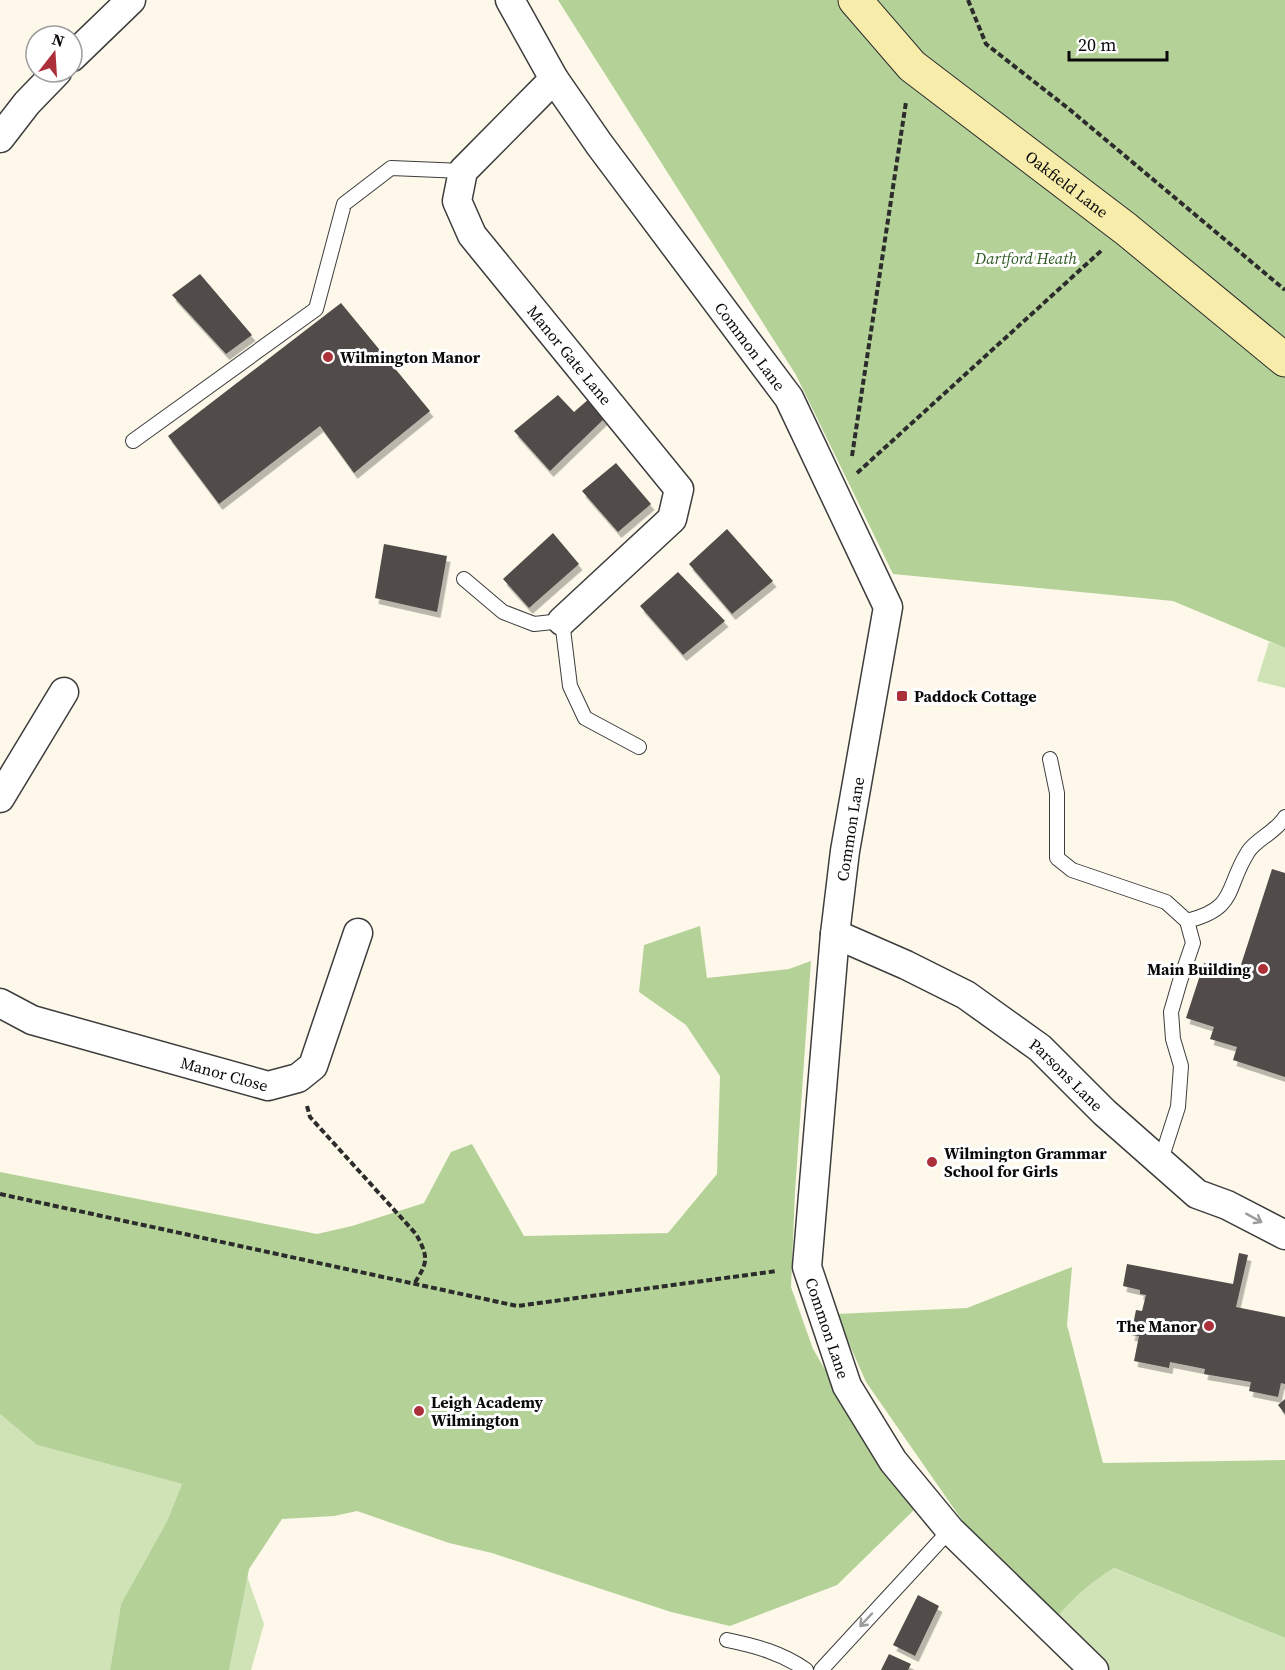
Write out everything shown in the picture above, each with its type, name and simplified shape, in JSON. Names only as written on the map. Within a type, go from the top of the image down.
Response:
[{"type":"street","name":"Common Lane","points":[[510,0],[554,79],[599,144],[789,398],[888,607],[845,851],[835,934],[807,1267],[847,1386],[894,1461],[950,1530],[1094,1670]]},
{"type":"street","name":"Oakfield Lane","points":[[855,0],[912,66],[1126,229],[1285,360]]},
{"type":"street","points":[[84,42],[113,6]]},
{"type":"street","points":[[462,171],[554,79]]},
{"type":"street","points":[[0,138],[27,103],[45,84]]},
{"type":"street","name":"Manor Gate Lane","points":[[462,171],[457,201],[472,235],[679,489],[672,519],[562,621]]},
{"type":"street","points":[[0,798],[64,692]]},
{"type":"street","points":[[298,1078],[313,1066],[358,933]]},
{"type":"street","name":"Parsons Lane","points":[[835,934],[906,965],[966,995],[1040,1048],[1104,1112],[1197,1194],[1227,1205],[1285,1235]]},
{"type":"street","name":"Manor Close","points":[[0,1003],[32,1020],[268,1086],[298,1078]]},
{"type":"lane","points":[[133,441],[316,309],[344,204],[391,168],[462,171]]},
{"type":"lane","points":[[464,579],[503,612],[534,624],[562,621],[570,686],[585,718],[639,747]]},
{"type":"lane","points":[[1050,759],[1057,793],[1057,858],[1071,870],[1166,902],[1187,921],[1193,943],[1171,1012],[1173,1039],[1181,1066],[1178,1107],[1160,1163]]},
{"type":"lane","points":[[1187,921],[1220,908],[1249,850],[1271,833],[1285,817]]},
{"type":"lane","points":[[821,1670],[950,1530]]},
{"type":"lane","points":[[727,1640],[773,1652],[790,1659],[806,1670]]},
{"type":"path","points":[[968,0],[986,44],[1069,109],[1285,290]]},
{"type":"path","points":[[851,458],[912,66]]},
{"type":"path","points":[[856,473],[1126,229]]},
{"type":"path","points":[[298,1078],[310,1117],[416,1234],[424,1250],[425,1267],[414,1284]]},
{"type":"path","points":[[0,1194],[516,1306],[807,1267]]},
{"type":"green space","name":"Dartford Heath","points":[[558,0],[1285,0],[1285,648],[1173,601],[893,574],[796,375]]},
{"type":"green space","points":[[1269,642],[1285,648],[1285,688],[1257,681]]},
{"type":"green space","name":"Leigh Academy Wilmington","points":[[700,926],[707,978],[789,969],[811,961],[795,1192],[791,1287],[813,1349],[877,1458],[914,1510],[837,1585],[730,1626],[671,1612],[492,1553],[449,1543],[357,1511],[334,1516],[282,1519],[249,1569],[229,1670],[110,1670],[121,1604],[167,1521],[182,1484],[37,1445],[0,1414],[0,1172],[317,1234],[352,1226],[424,1203],[451,1152],[472,1144],[524,1236],[668,1233],[717,1174],[720,1076],[686,1025],[639,992],[644,945]]},
{"type":"green space","points":[[1072,1267],[1067,1325],[1103,1463],[1285,1460],[1285,1638],[1114,1568],[1083,1591],[1056,1618],[973,1536],[866,1382],[836,1314],[967,1308]]},
{"type":"green space","points":[[0,1414],[37,1445],[182,1484],[167,1521],[121,1604],[110,1670],[0,1670]]},
{"type":"green space","points":[[1113,1568],[1285,1638],[1285,1670],[1107,1670],[1056,1618],[1083,1591]]},
{"type":"green space","points":[[247,1576],[264,1624],[251,1670],[229,1670]]},
{"type":"building","points":[[200,274],[252,335],[226,354],[172,295]]},
{"type":"building","name":"Wilmington Manor","points":[[341,303],[430,411],[354,473],[320,426],[219,504],[168,436]]},
{"type":"building","points":[[558,395],[574,412],[590,398],[606,417],[550,471],[514,431]]},
{"type":"building","points":[[616,463],[651,504],[618,532],[582,491]]},
{"type":"building","points":[[727,529],[773,581],[732,614],[689,564]]},
{"type":"building","points":[[553,533],[579,564],[529,608],[503,579]]},
{"type":"building","points":[[384,544],[447,556],[437,612],[375,598]]},
{"type":"building","points":[[678,572],[725,621],[683,655],[640,606]]},
{"type":"building","name":"Main Building","points":[[1272,869],[1285,873],[1285,1077],[1233,1060],[1237,1047],[1210,1039],[1214,1027],[1186,1018],[1204,963],[1238,974]]},
{"type":"building","name":"The Manor","points":[[1239,1253],[1248,1255],[1236,1307],[1285,1317],[1285,1384],[1281,1383],[1278,1397],[1249,1391],[1251,1382],[1204,1374],[1205,1369],[1170,1362],[1169,1368],[1134,1361],[1139,1336],[1131,1335],[1136,1310],[1142,1311],[1146,1295],[1140,1294],[1140,1290],[1123,1286],[1127,1264],[1233,1284]]},
{"type":"building","points":[[1285,1399],[1285,1414],[1278,1405]]},
{"type":"building","points":[[918,1595],[939,1606],[915,1656],[893,1645]]},
{"type":"building","points":[[889,1654],[911,1664],[908,1670],[881,1670]]},
{"type":"place","name":"Wilmington Manor","points":[[328,357]]},
{"type":"place","name":"Paddock Cottage","points":[[902,696]]},
{"type":"place","name":"Main Building","points":[[1263,969]]},
{"type":"place","name":"Wilmington Grammar School for Girls","points":[[932,1162]]},
{"type":"place","name":"The Manor","points":[[1209,1326]]},
{"type":"place","name":"Leigh Academy Wilmington","points":[[419,1411]]}]
